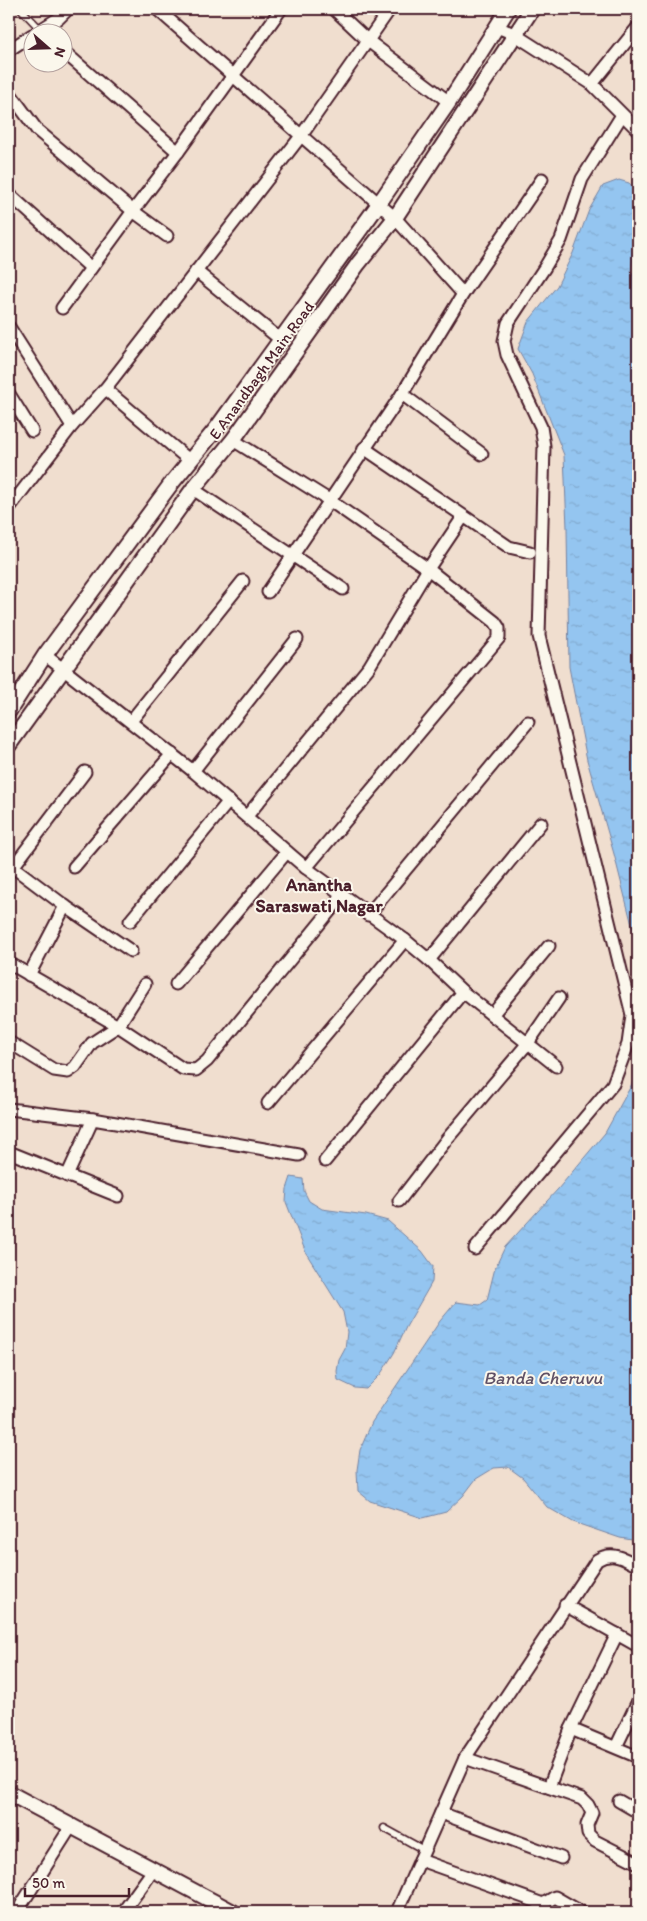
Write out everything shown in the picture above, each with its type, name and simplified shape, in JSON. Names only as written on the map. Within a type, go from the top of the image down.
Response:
[{"type":"street","points":[[53,22],[68,9]]},
{"type":"street","points":[[157,9],[395,218],[463,294]]},
{"type":"street","points":[[168,19],[174,9]]},
{"type":"street","points":[[62,308],[281,9]]},
{"type":"street","points":[[334,9],[367,40],[449,102]]},
{"type":"street","points":[[9,508],[72,426],[105,389],[301,136],[390,9]]},
{"type":"street","name":"E Anandbagh Main Road","points":[[9,711],[46,655],[189,460],[216,429],[378,205],[449,102],[508,9]]},
{"type":"street","name":"E Anandbagh Main Road","points":[[9,745],[194,489],[233,440],[358,264],[395,218],[532,9]]},
{"type":"street","points":[[497,26],[514,34],[592,84],[638,130]]},
{"type":"street","points":[[592,84],[638,28]]},
{"type":"street","points":[[9,50],[22,42]]},
{"type":"street","points":[[72,59],[178,152]]},
{"type":"street","points":[[9,92],[37,130],[132,211],[167,236]]},
{"type":"street","points":[[475,1249],[613,1084],[628,1044],[632,1015],[539,636],[544,446],[541,427],[507,355],[504,341],[508,323],[561,240],[582,178],[622,115]]},
{"type":"street","points":[[268,592],[402,394],[463,294],[542,179]]},
{"type":"street","points":[[9,194],[91,268]]},
{"type":"street","points":[[196,271],[281,340]]},
{"type":"street","points":[[9,327],[72,426]]},
{"type":"street","points":[[105,389],[189,460]]},
{"type":"street","points":[[9,394],[32,431]]},
{"type":"street","points":[[402,394],[482,454]]},
{"type":"street","points":[[233,440],[329,500],[428,569],[500,628],[499,638],[306,868]]},
{"type":"street","points":[[364,448],[509,548],[530,552]]},
{"type":"street","points":[[194,489],[343,589]]},
{"type":"street","points":[[247,816],[369,667],[428,569],[463,517]]},
{"type":"street","points":[[131,721],[243,581]]},
{"type":"street","points":[[192,771],[297,639]]},
{"type":"street","points":[[46,655],[172,754],[306,868],[368,915],[405,940],[464,992],[556,1066]]},
{"type":"street","points":[[368,915],[528,722]]},
{"type":"street","points":[[74,867],[172,754]]},
{"type":"street","points":[[85,772],[11,866],[131,951]]},
{"type":"street","points":[[130,921],[229,801]]},
{"type":"street","points":[[429,960],[541,823]]},
{"type":"street","points":[[176,984],[287,852]]},
{"type":"street","points":[[9,963],[118,1026],[183,1069],[196,1070],[207,1061],[343,895]]},
{"type":"street","points":[[29,975],[65,906]]},
{"type":"street","points":[[268,1103],[405,940]]},
{"type":"street","points":[[492,1015],[549,946]]},
{"type":"street","points":[[9,1042],[54,1070],[68,1072],[75,1067],[92,1043],[118,1026],[145,984]]},
{"type":"street","points":[[325,1161],[464,992]]},
{"type":"street","points":[[399,1202],[446,1139],[528,1043],[559,998]]},
{"type":"street","points":[[9,1109],[93,1119],[299,1155]]},
{"type":"street","points":[[67,1176],[93,1119]]},
{"type":"street","points":[[9,1152],[118,1196]]},
{"type":"street","points":[[397,1912],[465,1758],[597,1560],[605,1555],[621,1557],[638,1566]]},
{"type":"street","points":[[565,1606],[638,1646]]},
{"type":"street","points":[[549,1787],[571,1729],[617,1634]]},
{"type":"street","points":[[616,1747],[638,1702]]},
{"type":"street","points":[[571,1729],[638,1757]]},
{"type":"street","points":[[465,1758],[582,1799],[592,1813],[587,1825],[588,1834],[595,1841],[638,1863]]},
{"type":"street","points":[[9,1793],[233,1912]]},
{"type":"street","points":[[619,1801],[638,1812]]},
{"type":"street","points":[[440,1813],[561,1858]]},
{"type":"street","points":[[18,1910],[72,1825]]},
{"type":"street","points":[[422,1855],[541,1908],[555,1897],[581,1912]]},
{"type":"street","points":[[123,1912],[154,1869]]},
{"type":"lane","points":[[21,9],[30,22]]},
{"type":"lane","points":[[384,1828],[422,1855]]},
{"type":"water","points":[[619,180],[629,183],[638,191],[638,242],[634,248],[631,272],[638,283],[638,949],[614,854],[587,760],[569,667],[564,455],[532,374],[518,349],[528,322],[557,286],[573,253],[589,210],[603,186]]},
{"type":"water","name":"Banda Cheruvu","points":[[638,1073],[638,1541],[620,1538],[573,1522],[547,1507],[523,1478],[508,1467],[494,1468],[476,1479],[463,1496],[446,1512],[423,1518],[370,1501],[358,1491],[357,1470],[360,1450],[372,1422],[440,1321],[456,1302],[480,1305],[487,1300],[495,1268],[505,1247],[558,1189],[605,1133]]},
{"type":"water","points":[[291,1177],[303,1179],[304,1191],[309,1201],[322,1209],[366,1215],[388,1221],[422,1251],[433,1266],[432,1282],[406,1327],[394,1353],[380,1375],[366,1389],[355,1388],[338,1380],[339,1360],[345,1349],[347,1332],[343,1312],[306,1253],[286,1202],[287,1189]]},
{"type":"district","name":"Anantha Saraswati Nagar","points":[[319,895]]}]
